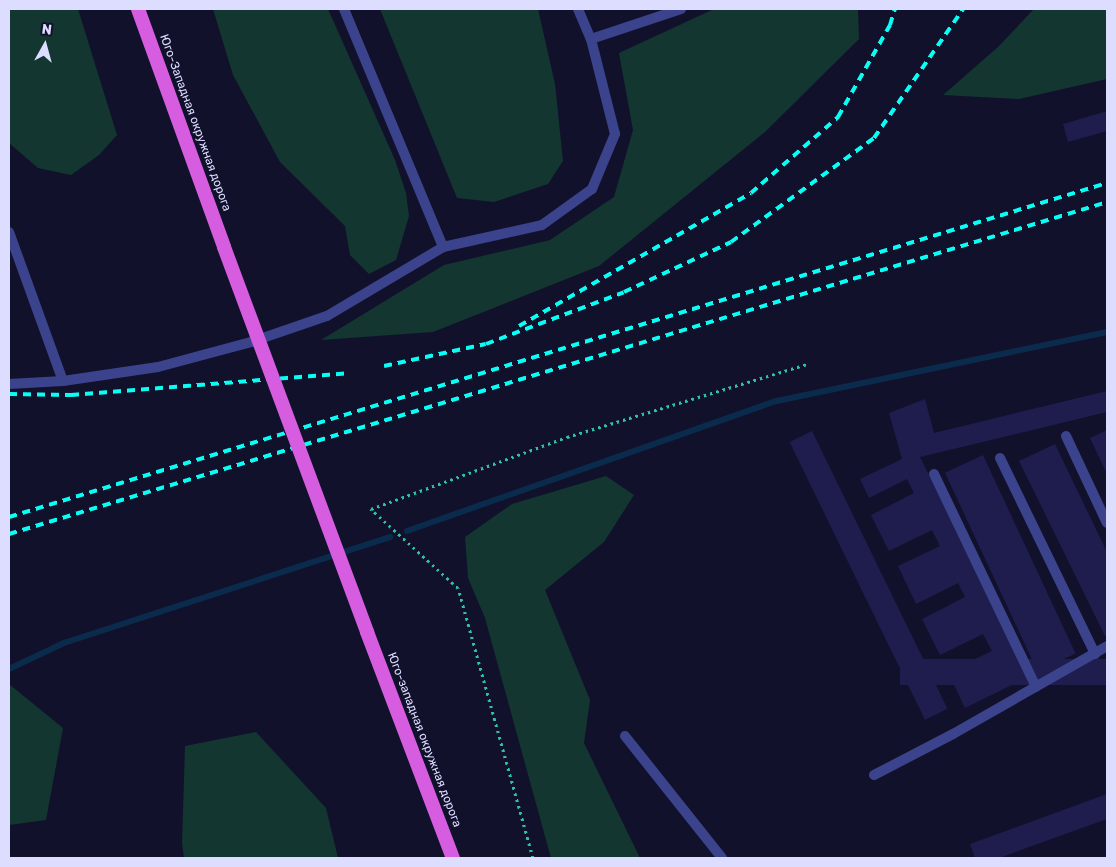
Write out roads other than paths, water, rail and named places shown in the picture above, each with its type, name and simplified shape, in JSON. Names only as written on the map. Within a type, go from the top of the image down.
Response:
[{"type":"highway","name":"Юго-Западная окружная дорога","points":[[138,9],[224,248],[367,632]]},
{"type":"highway","name":"Юго-западная окружная дорога","points":[[367,632],[453,858]]},
{"type":"street","points":[[344,9],[443,247]]},
{"type":"street","points":[[9,384],[63,381],[158,367],[251,342],[318,318],[443,247],[542,225],[592,189],[615,134],[591,38],[578,9]]},
{"type":"street","points":[[591,38],[681,9]]},
{"type":"street","points":[[9,232],[63,381]]},
{"type":"street","points":[[1066,436],[1107,524]]},
{"type":"street","points":[[1000,458],[1095,654]]},
{"type":"street","points":[[934,474],[1036,687]]},
{"type":"street","points":[[874,775],[1107,646]]},
{"type":"street","points":[[625,736],[722,858]]},
{"type":"waterway","points":[[407,531],[777,401],[1107,332]]},
{"type":"waterway","points":[[9,669],[64,643],[390,537]]},
{"type":"railway","points":[[519,326],[751,193],[838,117],[890,25],[895,9]]},
{"type":"railway","points":[[384,366],[486,344],[624,292],[731,242],[874,138],[963,9]]},
{"type":"railway","points":[[9,517],[1107,183]]},
{"type":"railway","points":[[9,534],[1107,202]]},
{"type":"railway","points":[[9,394],[71,395],[348,373]]}]
